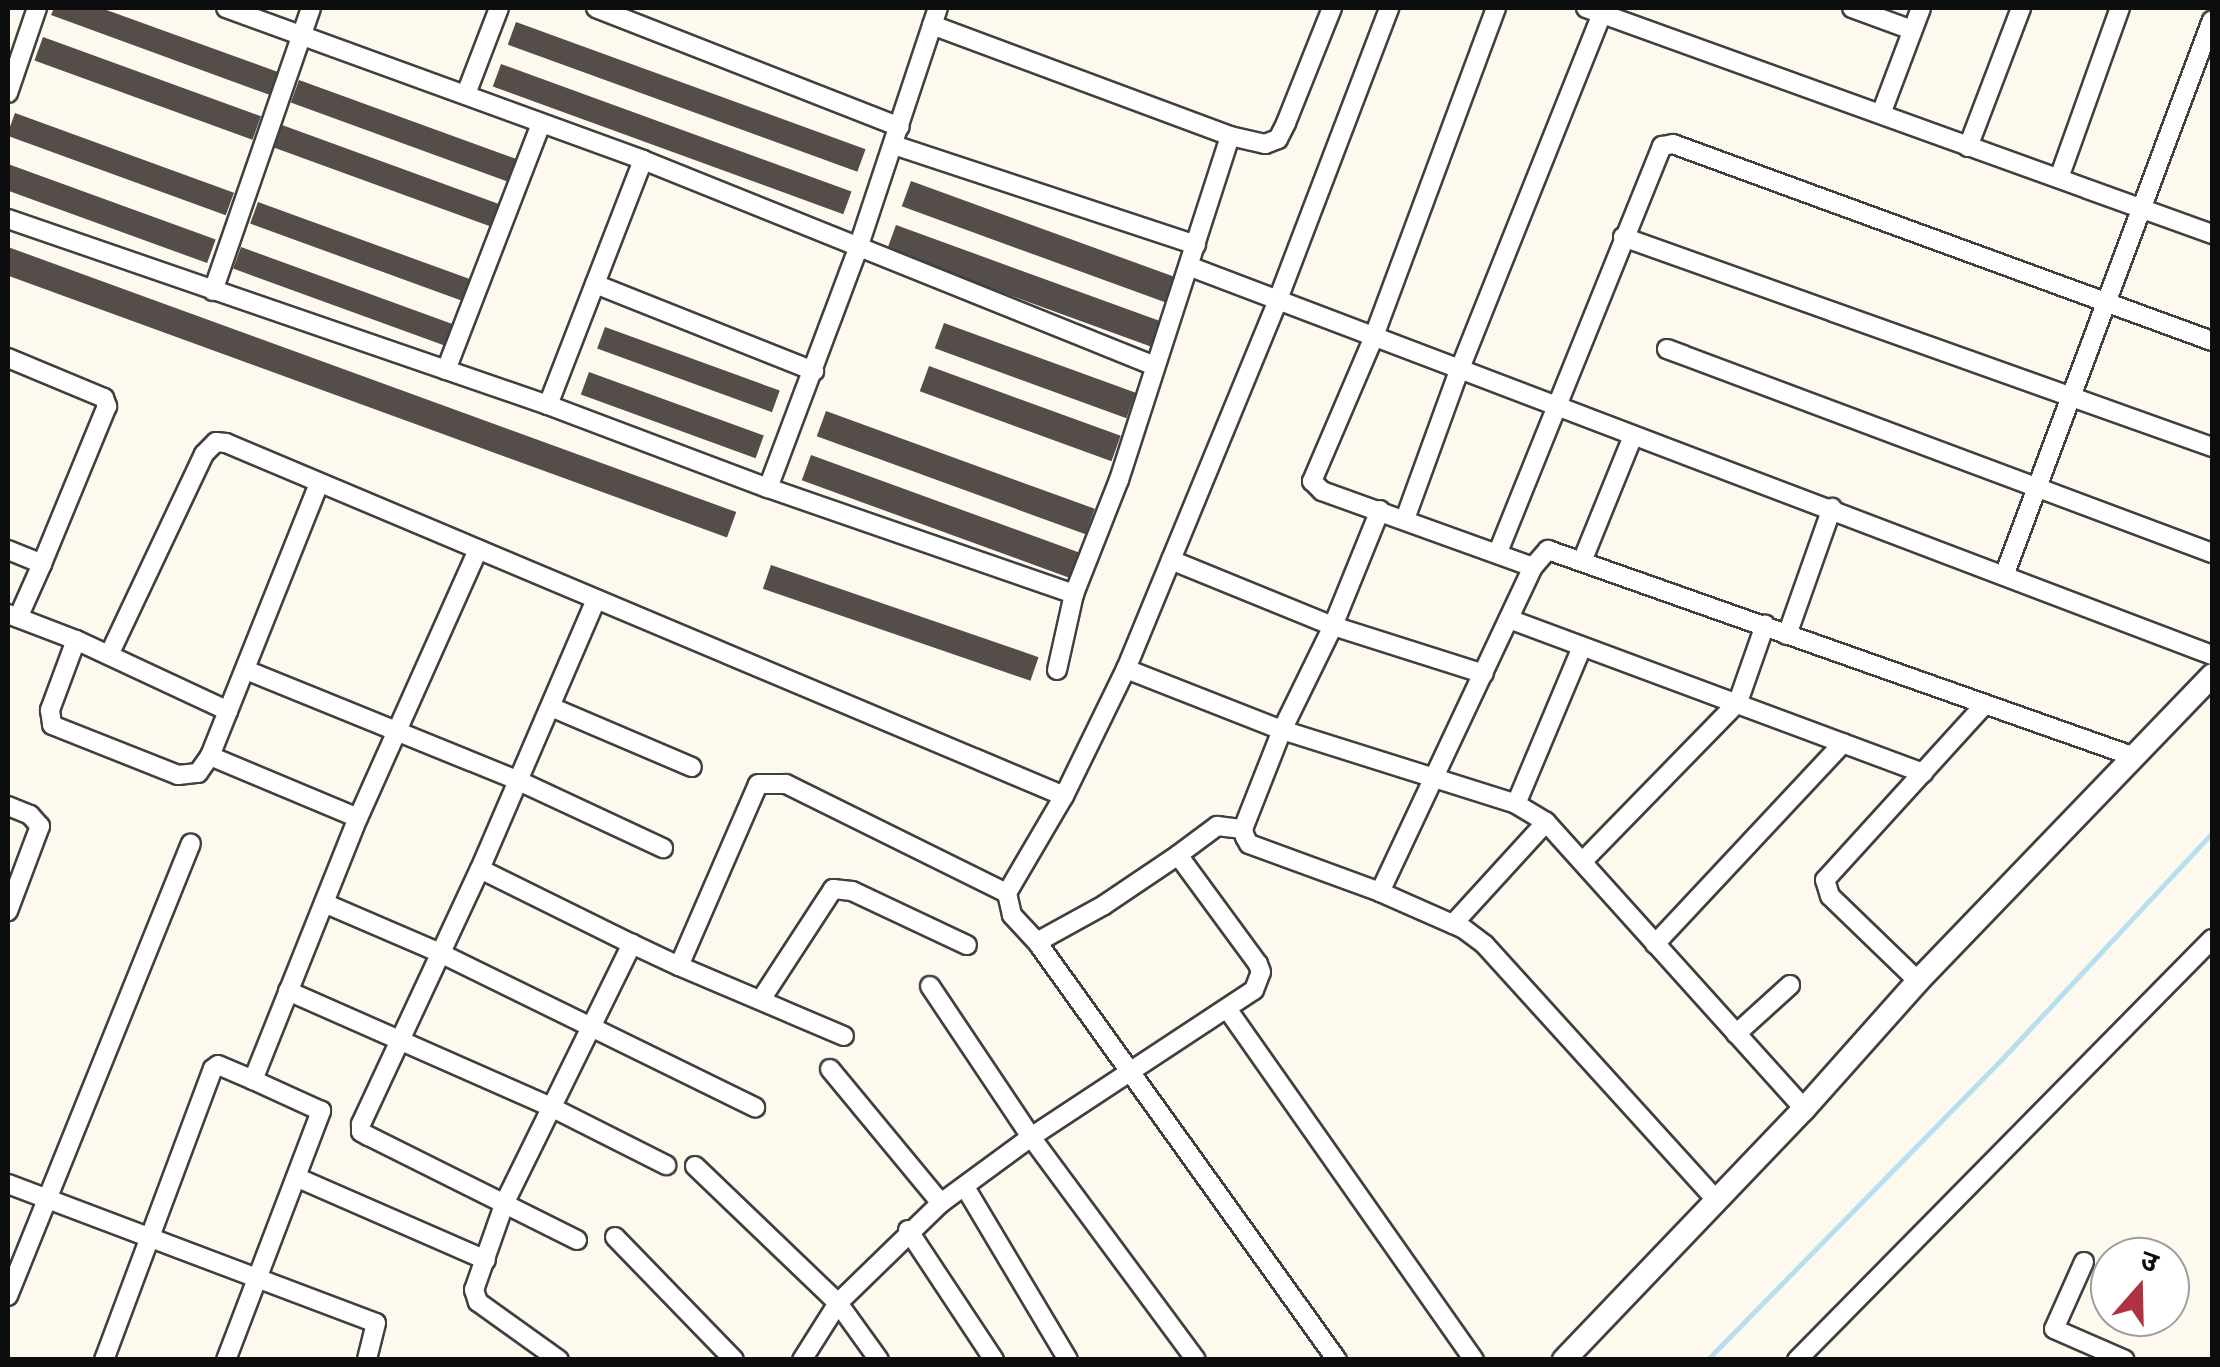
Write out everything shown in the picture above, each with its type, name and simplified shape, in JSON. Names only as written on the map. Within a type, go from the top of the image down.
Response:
[{"type":"street","points":[[8,93],[37,8]]},
{"type":"street","points":[[226,8],[643,160],[1155,366]]},
{"type":"street","points":[[213,291],[311,8]]},
{"type":"street","points":[[466,94],[500,8]]},
{"type":"street","points":[[596,8],[900,127]]},
{"type":"street","points":[[768,488],[858,248],[936,16],[1230,136],[1266,144],[1278,139],[1332,8]]},
{"type":"street","points":[[1337,1360],[1036,942],[1012,915],[1006,893],[1064,796],[1126,669],[1277,302],[1389,8]]},
{"type":"street","points":[[1496,8],[1373,338],[1312,481],[1322,490],[1534,567]]},
{"type":"street","points":[[1852,8],[1912,30]]},
{"type":"street","points":[[1881,114],[1921,8]]},
{"type":"street","points":[[1968,147],[2021,8]]},
{"type":"street","points":[[2059,178],[2120,8]]},
{"type":"street","points":[[1405,519],[1594,11],[2212,234]]},
{"type":"street","points":[[2005,573],[2212,20]]},
{"type":"street","points":[[446,370],[541,124]]},
{"type":"street","points":[[1057,670],[1074,594],[1118,480],[1191,267],[1230,136]]},
{"type":"street","points":[[1498,552],[1654,155],[1662,146],[1673,144],[2212,342]]},
{"type":"street","points":[[894,146],[1196,244]]},
{"type":"street","points":[[548,405],[643,160]]},
{"type":"street","points":[[8,219],[548,405],[768,488],[1074,594]]},
{"type":"street","points":[[1623,237],[2212,447]]},
{"type":"street","points":[[1191,267],[1458,372],[1832,508],[2212,655]]},
{"type":"street","points":[[595,284],[814,371]]},
{"type":"street","points":[[1667,349],[2212,553]]},
{"type":"street","points":[[9,362],[104,398],[107,406],[42,564],[13,616],[108,654],[228,711]]},
{"type":"street","points":[[1582,559],[1633,436]]},
{"type":"street","points":[[108,654],[210,446],[226,443],[1064,796]]},
{"type":"street","points":[[76,640],[50,710],[52,725],[178,775],[198,773],[210,756],[246,670],[318,483]]},
{"type":"street","points":[[1786,635],[1832,508]]},
{"type":"street","points":[[1380,510],[1333,626],[1282,730],[1243,829],[1249,844],[1380,892],[1452,924],[1484,945],[1716,1200]]},
{"type":"street","points":[[8,550],[42,564]]},
{"type":"street","points":[[254,1080],[358,818],[478,550]]},
{"type":"street","points":[[1380,892],[1534,567],[1548,550],[2132,756]]},
{"type":"street","points":[[1171,560],[1333,626],[1484,674]]},
{"type":"street","points":[[577,1240],[361,1132],[596,600]]},
{"type":"street","points":[[1509,619],[1923,773]]},
{"type":"street","points":[[1584,860],[1738,702],[1765,625]]},
{"type":"street","points":[[1516,804],[1582,647]]},
{"type":"street","points":[[1126,669],[1282,730],[1516,804],[1546,822],[1804,1109]]},
{"type":"street","points":[[246,670],[519,781],[663,848]]},
{"type":"street","points":[[1564,1360],[1804,1109],[1918,980],[2212,676]]},
{"type":"street","points":[[551,706],[692,767]]},
{"type":"street","points":[[1918,980],[1825,888],[1830,872],[1984,706]]},
{"type":"street","points":[[1655,944],[1842,743]]},
{"type":"street","points":[[210,756],[358,818]]},
{"type":"street","points":[[678,966],[748,798],[758,784],[768,781],[786,784],[1006,893]]},
{"type":"street","points":[[8,806],[30,815],[40,826],[8,911]]},
{"type":"street","points":[[1452,924],[1546,822]]},
{"type":"street","points":[[1036,942],[1104,905],[1217,826],[1243,829]]},
{"type":"street","points":[[8,1296],[191,844]]},
{"type":"street","points":[[802,1360],[838,1303],[908,1230],[1031,1137],[1254,990],[1261,972],[1178,855]]},
{"type":"street","points":[[480,869],[678,966],[762,998],[844,1036]]},
{"type":"street","points":[[762,998],[833,889],[852,891],[967,945]]},
{"type":"street","points":[[324,903],[440,953],[592,1031],[755,1107]]},
{"type":"street","points":[[1797,1360],[2212,939]]},
{"type":"street","points":[[559,1360],[473,1298],[506,1202],[632,944]]},
{"type":"street","points":[[1736,1034],[1790,985]]},
{"type":"street","points":[[930,986],[1031,1137],[1196,1360]]},
{"type":"street","points":[[288,991],[553,1108],[666,1166]]},
{"type":"street","points":[[1228,1010],[1474,1360]]},
{"type":"street","points":[[104,1360],[213,1069],[218,1066],[321,1110],[226,1360]]},
{"type":"street","points":[[830,1069],[941,1203]]},
{"type":"street","points":[[695,1166],[838,1303],[878,1360]]},
{"type":"street","points":[[298,1178],[486,1260]]},
{"type":"street","points":[[8,1184],[150,1241],[376,1323],[367,1360]]},
{"type":"street","points":[[965,1187],[1068,1360]]},
{"type":"street","points":[[908,1230],[994,1360]]},
{"type":"street","points":[[615,1237],[734,1360]]},
{"type":"street","points":[[2084,1262],[2054,1329],[2125,1360]]},
{"type":"building","points":[[54,8],[101,8],[278,72],[270,95],[51,15]]},
{"type":"building","points":[[516,22],[866,149],[857,172],[508,45]]},
{"type":"building","points":[[43,37],[261,116],[252,140],[34,60]]},
{"type":"building","points":[[501,64],[852,192],[843,214],[493,87]]},
{"type":"building","points":[[299,80],[517,159],[509,182],[291,103]]},
{"type":"building","points":[[15,113],[234,193],[226,215],[8,136]]},
{"type":"building","points":[[282,125],[501,205],[493,227],[274,148]]},
{"type":"building","points":[[8,164],[216,240],[207,263],[8,191]]},
{"type":"building","points":[[911,181],[1180,279],[1171,304],[902,206]]},
{"type":"building","points":[[258,202],[476,281],[468,303],[250,224]]},
{"type":"building","points":[[896,225],[1165,323],[1156,348],[887,250]]},
{"type":"building","points":[[8,247],[736,512],[727,537],[8,276]]},
{"type":"building","points":[[241,247],[460,327],[452,348],[233,269]]},
{"type":"building","points":[[944,323],[1136,393],[1126,418],[935,348]]},
{"type":"building","points":[[605,327],[780,391],[772,412],[597,349]]},
{"type":"building","points":[[929,366],[1121,436],[1111,461],[920,391]]},
{"type":"building","points":[[589,372],[764,436],[756,458],[581,395]]},
{"type":"building","points":[[826,411],[1095,509],[1086,534],[817,436]]},
{"type":"building","points":[[811,455],[1080,553],[1071,578],[802,480]]},
{"type":"building","points":[[771,565],[1039,657],[1030,681],[763,589]]},
{"type":"waterway","points":[[1707,1360],[2001,1060],[2212,833]]}]
